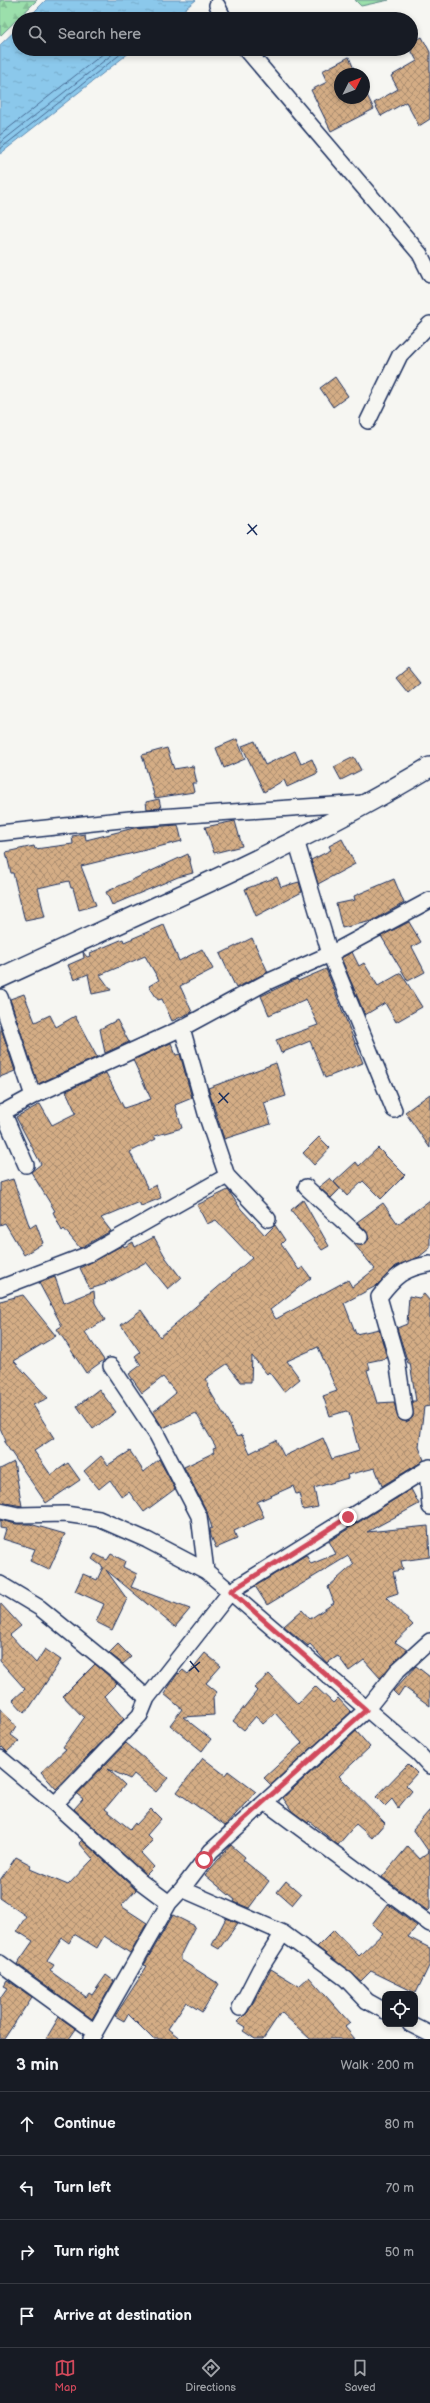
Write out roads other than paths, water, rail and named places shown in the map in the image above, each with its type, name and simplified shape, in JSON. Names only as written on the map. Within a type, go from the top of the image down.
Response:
[{"type":"street","points":[[217,5],[220,12]]},
{"type":"street","points":[[252,56],[420,254],[430,274]]},
{"type":"street","points":[[368,421],[400,355],[430,324]]},
{"type":"street","points":[[0,978],[296,840],[371,803],[430,767]]},
{"type":"street","points":[[0,833],[130,819],[371,803]]},
{"type":"street","points":[[296,840],[330,954],[394,1110]]},
{"type":"street","points":[[26,1165],[1,1113],[33,1096],[182,1028],[265,983],[330,954],[430,900]]},
{"type":"street","points":[[0,997],[33,1096]]},
{"type":"street","points":[[182,1028],[227,1176],[268,1219]]},
{"type":"street","points":[[0,1288],[89,1254],[227,1176]]},
{"type":"street","points":[[306,1187],[360,1237]]},
{"type":"street","points":[[405,1413],[397,1360],[379,1297],[393,1278],[411,1267],[430,1264]]},
{"type":"street","points":[[111,1366],[157,1436],[199,1516],[206,1571]]},
{"type":"street","points":[[55,1804],[140,1715],[146,1698],[231,1591],[428,1467],[430,1508]]},
{"type":"street","points":[[0,1512],[18,1515],[65,1514],[99,1519],[146,1540],[206,1571],[231,1591],[366,1710],[424,1753],[430,1766]]},
{"type":"street","points":[[0,1584],[40,1608],[116,1670],[146,1698]]},
{"type":"street","points":[[0,1963],[93,2036],[168,1903],[182,1889],[211,1850],[366,1710],[398,1670],[430,1641]]},
{"type":"street","points":[[2,1763],[55,1804],[141,1882],[168,1903]]},
{"type":"street","points":[[265,1802],[430,1924]]},
{"type":"street","points":[[182,1889],[282,1933],[346,1979],[367,2001],[382,2009]]},
{"type":"street","points":[[240,2008],[260,1969],[282,1933]]},
{"type":"street","points":[[416,2027],[430,2034]]},
{"type":"water","points":[[46,0],[196,0],[181,12],[34,12]]},
{"type":"water","points":[[12,34],[12,56],[125,56],[0,154],[0,45]]}]
